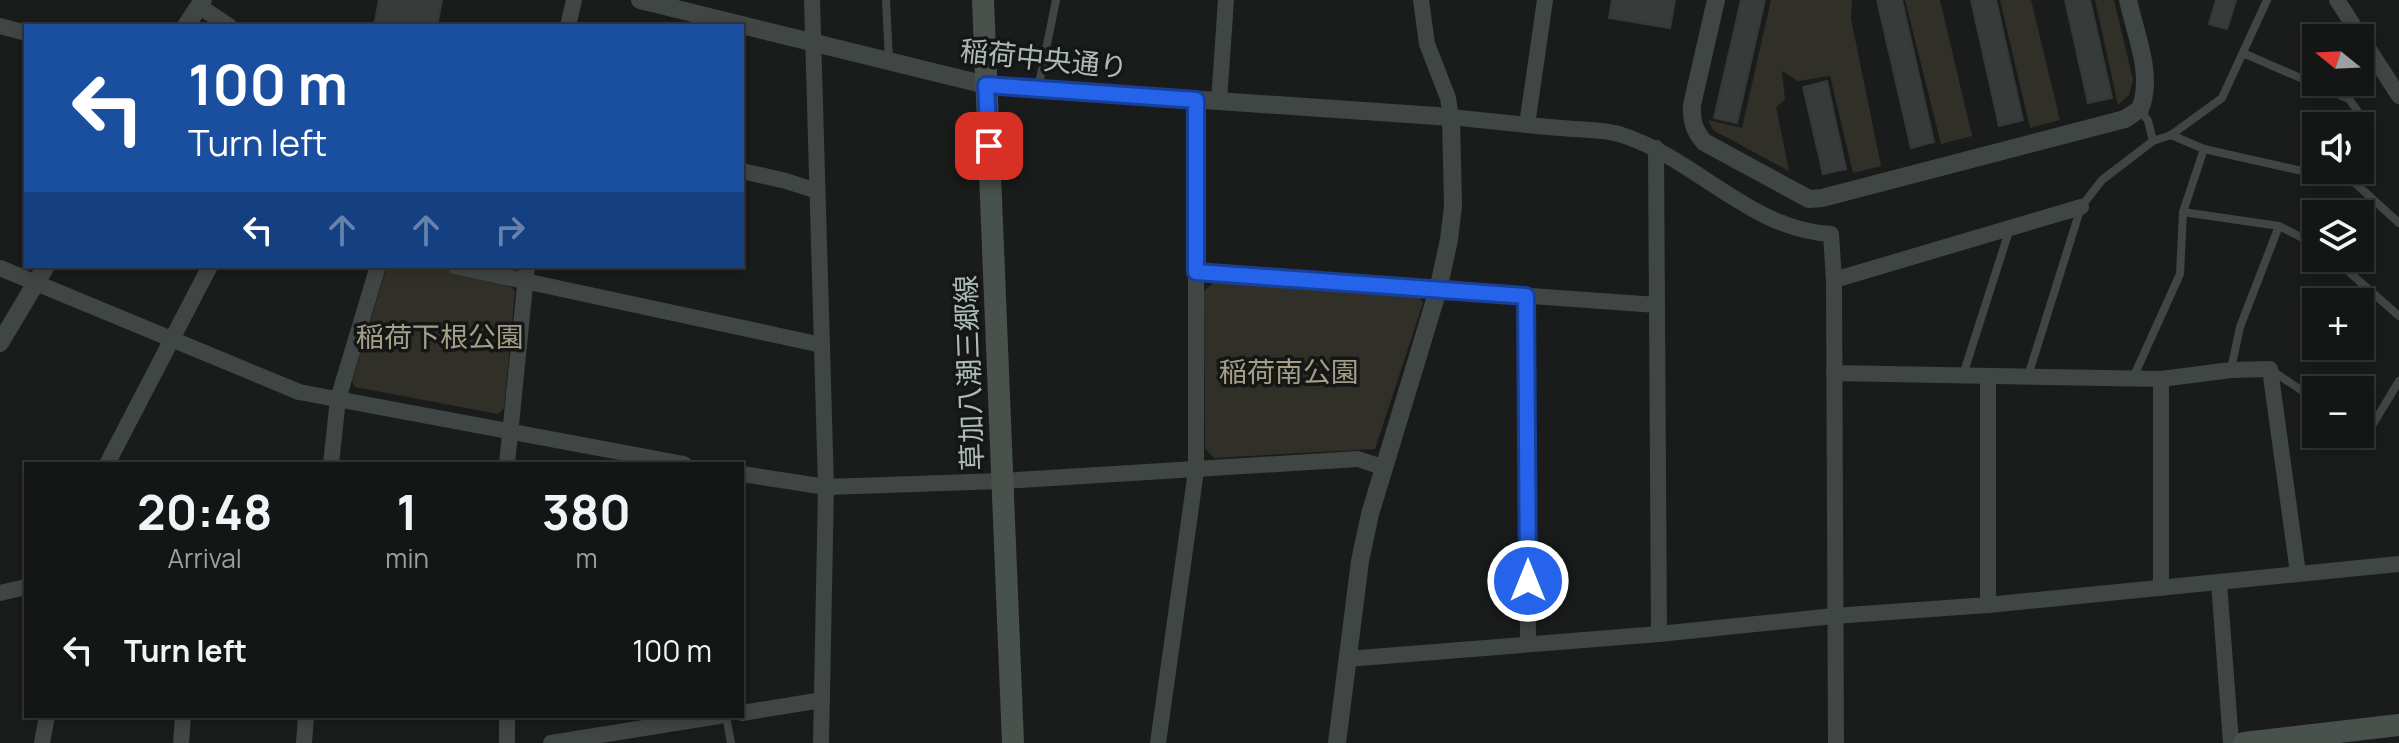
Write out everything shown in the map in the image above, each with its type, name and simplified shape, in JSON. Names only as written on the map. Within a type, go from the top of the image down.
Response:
[{"type":"main road","name":"草加八潮三郷線","points":[[983,0],[1013,743]]},
{"type":"main road","points":[[2244,743],[2399,725]]},
{"type":"street","points":[[568,24],[574,0]]},
{"type":"street","name":"稲荷中央通り","points":[[640,0],[737,24]]},
{"type":"street","points":[[812,0],[826,487],[821,743]]},
{"type":"street","points":[[1219,101],[1226,0]]},
{"type":"street","points":[[1337,743],[1360,561],[1382,467],[1438,290],[1453,206],[1451,117],[1448,98],[1427,44],[1421,0]]},
{"type":"street","points":[[1527,125],[1545,0]]},
{"type":"street","points":[[1716,0],[1692,105],[1695,132],[1704,142],[1809,199],[1835,195],[2125,119],[2140,109],[2145,87],[2145,74],[2128,0]]},
{"type":"street","points":[[2337,0],[2399,96]]},
{"type":"street","points":[[187,24],[201,3],[227,24]]},
{"type":"street","points":[[0,26],[24,32]]},
{"type":"street","name":"稲荷中央通り","points":[[744,26],[986,85],[1451,117]]},
{"type":"street","points":[[1158,743],[1196,471],[1196,100]]},
{"type":"street","points":[[1451,117],[1619,133],[1656,148],[1751,209],[1811,233],[1831,234],[1834,280],[1836,743]]},
{"type":"street","points":[[1656,148],[1659,634]]},
{"type":"street","points":[[744,171],[817,191]]},
{"type":"street","points":[[1834,280],[2081,207]]},
{"type":"street","points":[[0,268],[299,392],[665,462]]},
{"type":"street","points":[[0,343],[45,268]]},
{"type":"street","points":[[108,462],[209,268]]},
{"type":"street","points":[[331,462],[338,399],[377,268]]},
{"type":"street","points":[[473,268],[526,274],[822,345]]},
{"type":"street","points":[[1196,272],[1657,305]]},
{"type":"street","points":[[507,462],[526,274]]},
{"type":"street","points":[[1526,296],[1528,644]]},
{"type":"street","points":[[1834,373],[2161,379],[2231,370],[2270,369],[2298,573]]},
{"type":"street","points":[[1988,376],[1988,605]]},
{"type":"street","points":[[2161,379],[2161,588]]},
{"type":"street","points":[[744,474],[826,487],[1196,471],[1358,459],[1382,467]]},
{"type":"street","points":[[1347,659],[1988,605],[2399,564]]},
{"type":"street","points":[[2219,583],[2231,743]]},
{"type":"street","points":[[0,593],[24,587]]},
{"type":"street","points":[[744,713],[822,700]]},
{"type":"street","points":[[42,743],[47,718]]},
{"type":"street","points":[[181,743],[183,718]]},
{"type":"street","points":[[304,743],[306,718]]},
{"type":"street","points":[[507,718],[507,743]]},
{"type":"street","points":[[551,743],[665,720],[692,718]]},
{"type":"lane","points":[[886,0],[889,61]]},
{"type":"lane","points":[[1038,90],[1056,0]]},
{"type":"lane","points":[[2027,377],[2081,207],[2102,180],[2153,141],[2171,135],[2222,98],[2267,0]]},
{"type":"lane","points":[[2243,53],[2349,99],[2357,112]]},
{"type":"lane","points":[[2140,109],[2148,121],[2153,141]]},
{"type":"lane","points":[[2171,135],[2204,149],[2302,171]]},
{"type":"lane","points":[[2132,379],[2180,274],[2183,212],[2204,149]]},
{"type":"lane","points":[[2356,184],[2399,223]]},
{"type":"lane","points":[[2183,212],[2279,226],[2302,238]]},
{"type":"lane","points":[[2231,370],[2240,327],[2279,226]]},
{"type":"lane","points":[[1963,375],[2010,228]]},
{"type":"lane","points":[[2349,272],[2399,316]]},
{"type":"lane","points":[[2270,369],[2302,391]]},
{"type":"lane","points":[[2374,422],[2399,381]]},
{"type":"lane","points":[[726,718],[731,743]]},
{"type":"green space","points":[[1771,0],[1852,0],[1851,19],[1881,166],[1853,173],[1830,76],[1798,81],[1782,71],[1785,100],[1776,107],[1789,171],[1713,130],[1708,120],[1742,128]]},
{"type":"green space","points":[[1905,0],[1940,0],[1972,136],[1941,144]]},
{"type":"green space","points":[[2000,0],[2031,0],[2060,120],[2030,128]]},
{"type":"green space","points":[[2095,0],[2114,0],[2133,80],[2129,95],[2118,105]]},
{"type":"green space","name":"稲荷下根公園","points":[[386,268],[436,268],[509,284],[515,292],[504,408],[498,414],[355,387],[352,382]]},
{"type":"green space","name":"稲荷南公園","points":[[1213,283],[1418,296],[1423,303],[1375,449],[1214,458],[1205,448],[1204,291]]},
{"type":"building","points":[[379,0],[442,0],[437,24],[374,24]]},
{"type":"building","points":[[1612,0],[1675,0],[1670,28],[1609,18]]},
{"type":"building","points":[[1741,0],[1765,0],[1737,123],[1714,118]]},
{"type":"building","points":[[1877,0],[1902,0],[1934,142],[1911,148]]},
{"type":"building","points":[[1971,0],[1996,0],[2023,120],[1999,126]]},
{"type":"building","points":[[2065,0],[2090,0],[2112,98],[2088,103]]},
{"type":"building","points":[[2216,0],[2236,0],[2227,29],[2209,24]]},
{"type":"building","points":[[1827,81],[1846,169],[1823,174],[1803,87]]},
{"type":"route","points":[[989,146],[986,85],[1196,100],[1196,272],[1526,296],[1528,581]]}]
